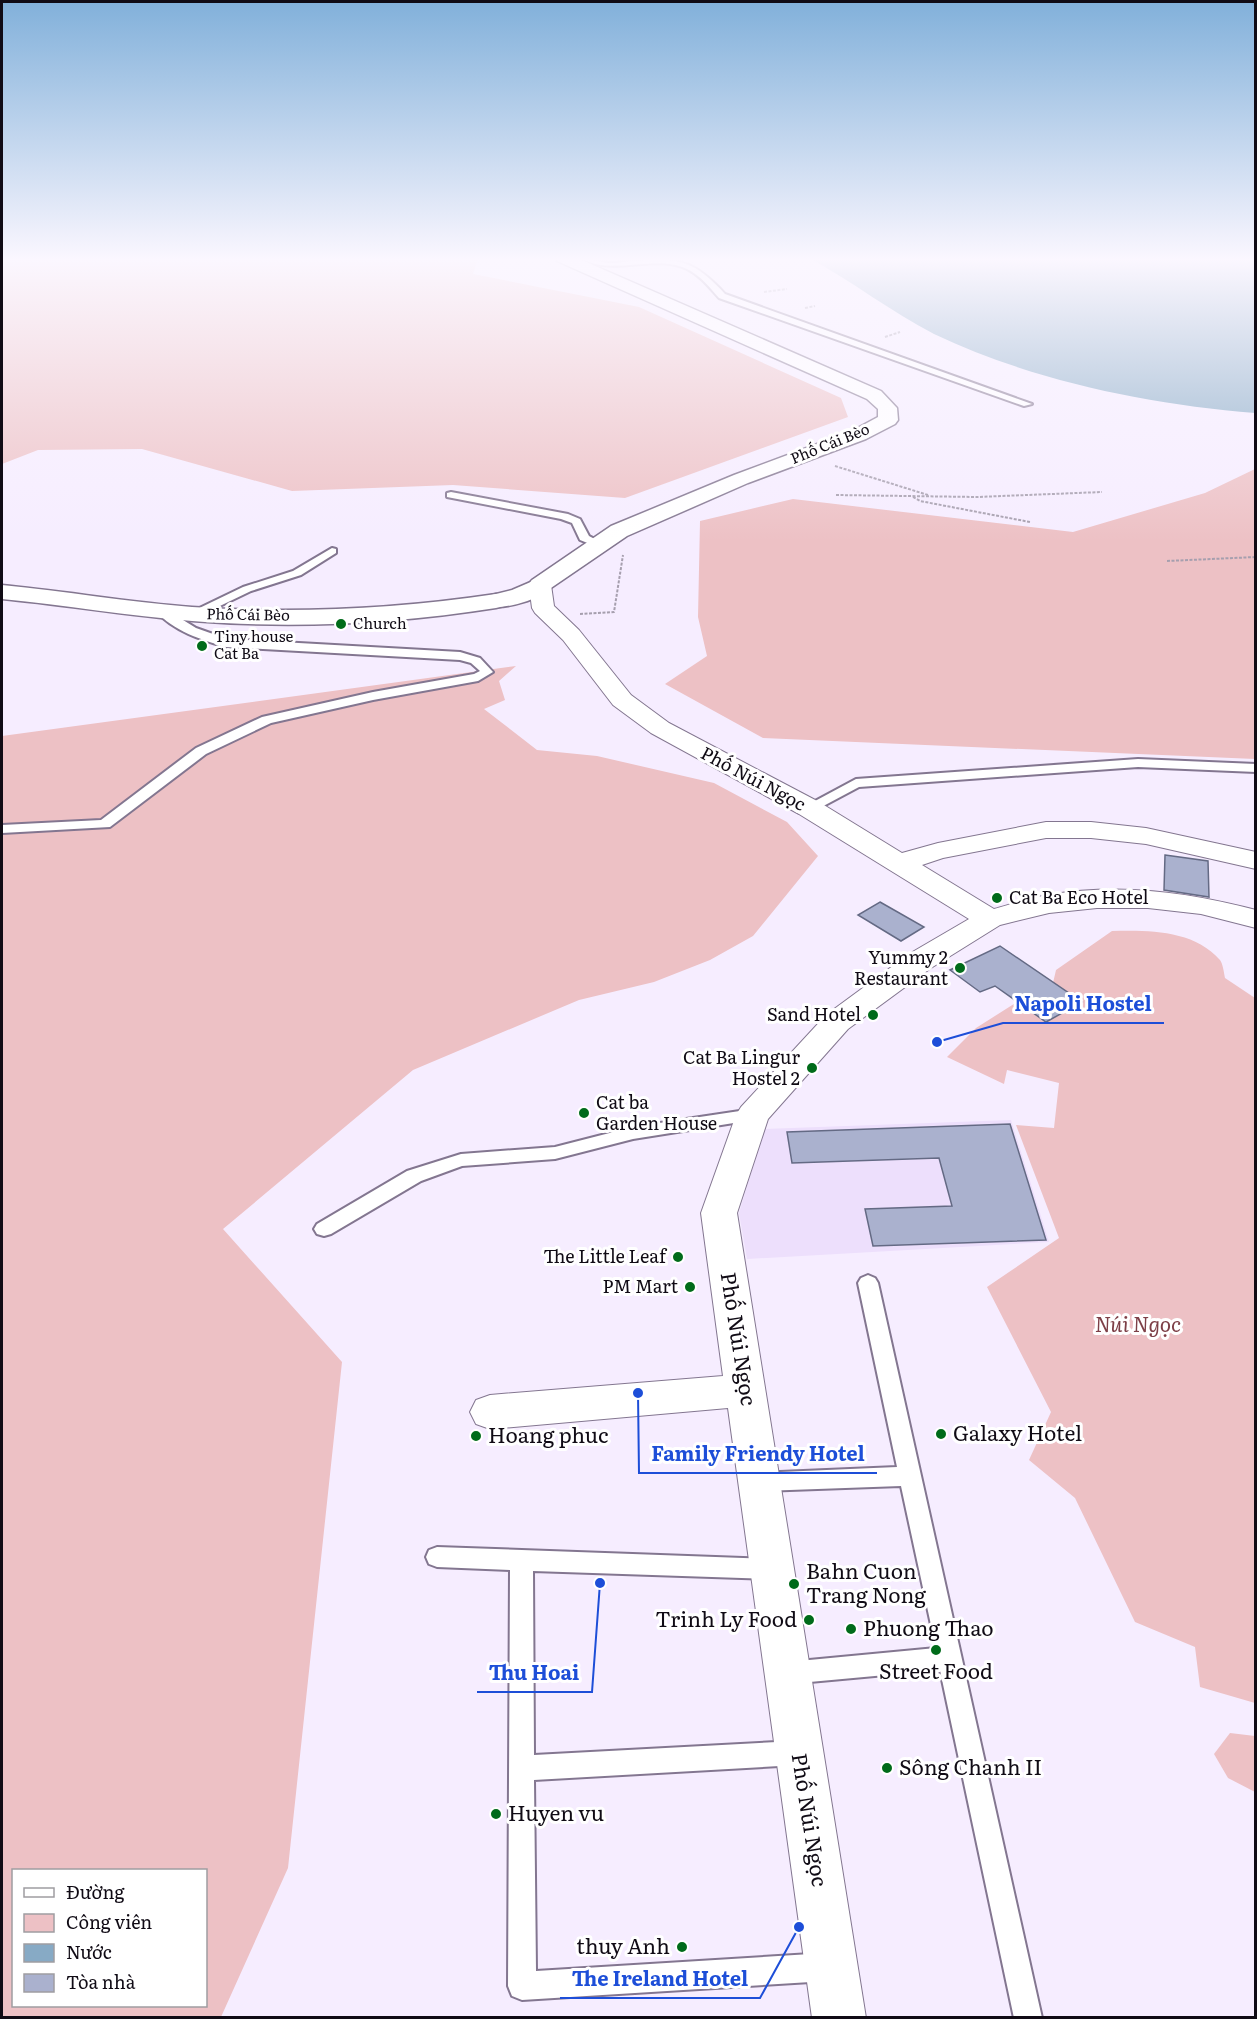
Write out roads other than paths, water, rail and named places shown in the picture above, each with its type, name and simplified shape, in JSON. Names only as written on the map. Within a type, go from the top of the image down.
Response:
[{"type":"main road","name":"Phố Cái Bèo","points":[[2,592],[193,614],[283,616],[369,615],[466,606],[520,595],[544,603],[600,545],[619,531],[859,435],[888,420],[887,408],[874,395],[777,352]]},
{"type":"street","name":"Phố Núi Ngọc","points":[[544,603],[622,700],[650,721],[809,808],[990,919]]},
{"type":"street","points":[[898,863],[938,851],[1046,830],[1091,830],[1146,836],[1256,861]]},
{"type":"street","name":"Phố Núi Ngọc","points":[[839,2018],[719,1213],[753,1114],[837,1022],[920,961],[990,919],[1048,904],[1097,899],[1148,899],[1202,905],[1256,919]]},
{"type":"street","points":[[490,1412],[746,1390]]},
{"type":"lane","points":[[880,352],[1027,404]]},
{"type":"lane","points":[[451,495],[564,516],[576,521],[584,538],[600,545]]},
{"type":"lane","points":[[193,614],[246,589],[297,573],[332,551]]},
{"type":"lane","points":[[2,829],[105,824],[201,751],[267,720],[373,696],[478,677],[487,672],[484,665],[477,660],[460,656],[226,643],[196,634],[178,625],[162,610]]},
{"type":"lane","points":[[809,808],[856,783],[1138,763],[1256,768]]},
{"type":"lane","points":[[324,1229],[414,1176],[461,1160],[555,1153],[633,1133],[753,1114]]},
{"type":"lane","points":[[868,1283],[1028,2018]]},
{"type":"lane","points":[[758,1482],[910,1476]]},
{"type":"lane","points":[[436,1557],[771,1569]]},
{"type":"lane","points":[[521,1560],[522,1986],[831,1967]]},
{"type":"lane","points":[[787,1673],[950,1658]]},
{"type":"lane","points":[[522,1768],[798,1753]]},
{"type":"water","points":[[975,352],[1255,352],[1255,413],[1173,403],[1091,388]]},
{"type":"place","name":"Church","points":[[341,624]]},
{"type":"place","name":"Tiny house Cat Ba","points":[[202,646]]},
{"type":"place","name":"Cat Ba Eco Hotel","points":[[997,898]]},
{"type":"place","name":"Yummy 2 Restaurant","points":[[960,968]]},
{"type":"place","name":"Sand Hotel","points":[[873,1015]]},
{"type":"place","name":"Napoli Hostel","points":[[937,1042]]},
{"type":"place","name":"Cat Ba Lingur Hostel 2","points":[[812,1068]]},
{"type":"place","name":"Cat ba Garden House","points":[[584,1113]]},
{"type":"place","name":"The Little Leaf","points":[[678,1257]]},
{"type":"place","name":"PM Mart","points":[[690,1287]]},
{"type":"place","name":"Family Friendy Hotel","points":[[638,1393]]},
{"type":"place","name":"Galaxy Hotel","points":[[941,1434]]},
{"type":"place","name":"Hoang phuc","points":[[476,1436]]},
{"type":"place","name":"Thu Hoai","points":[[600,1583]]},
{"type":"place","name":"Bahn Cuon Trang Nong","points":[[794,1584]]},
{"type":"place","name":"Trinh Ly Food","points":[[809,1620]]},
{"type":"place","name":"Phuong Thao","points":[[851,1629]]},
{"type":"place","name":"Street Food","points":[[936,1650]]},
{"type":"place","name":"Sông Chanh II","points":[[887,1768]]},
{"type":"place","name":"Huyen vu","points":[[496,1814]]},
{"type":"place","name":"The Ireland Hotel","points":[[799,1927]]},
{"type":"place","name":"thuy Anh","points":[[682,1947]]},
{"type":"park label","name":"Núi Ngọc","points":[[1138,1325]]}]
